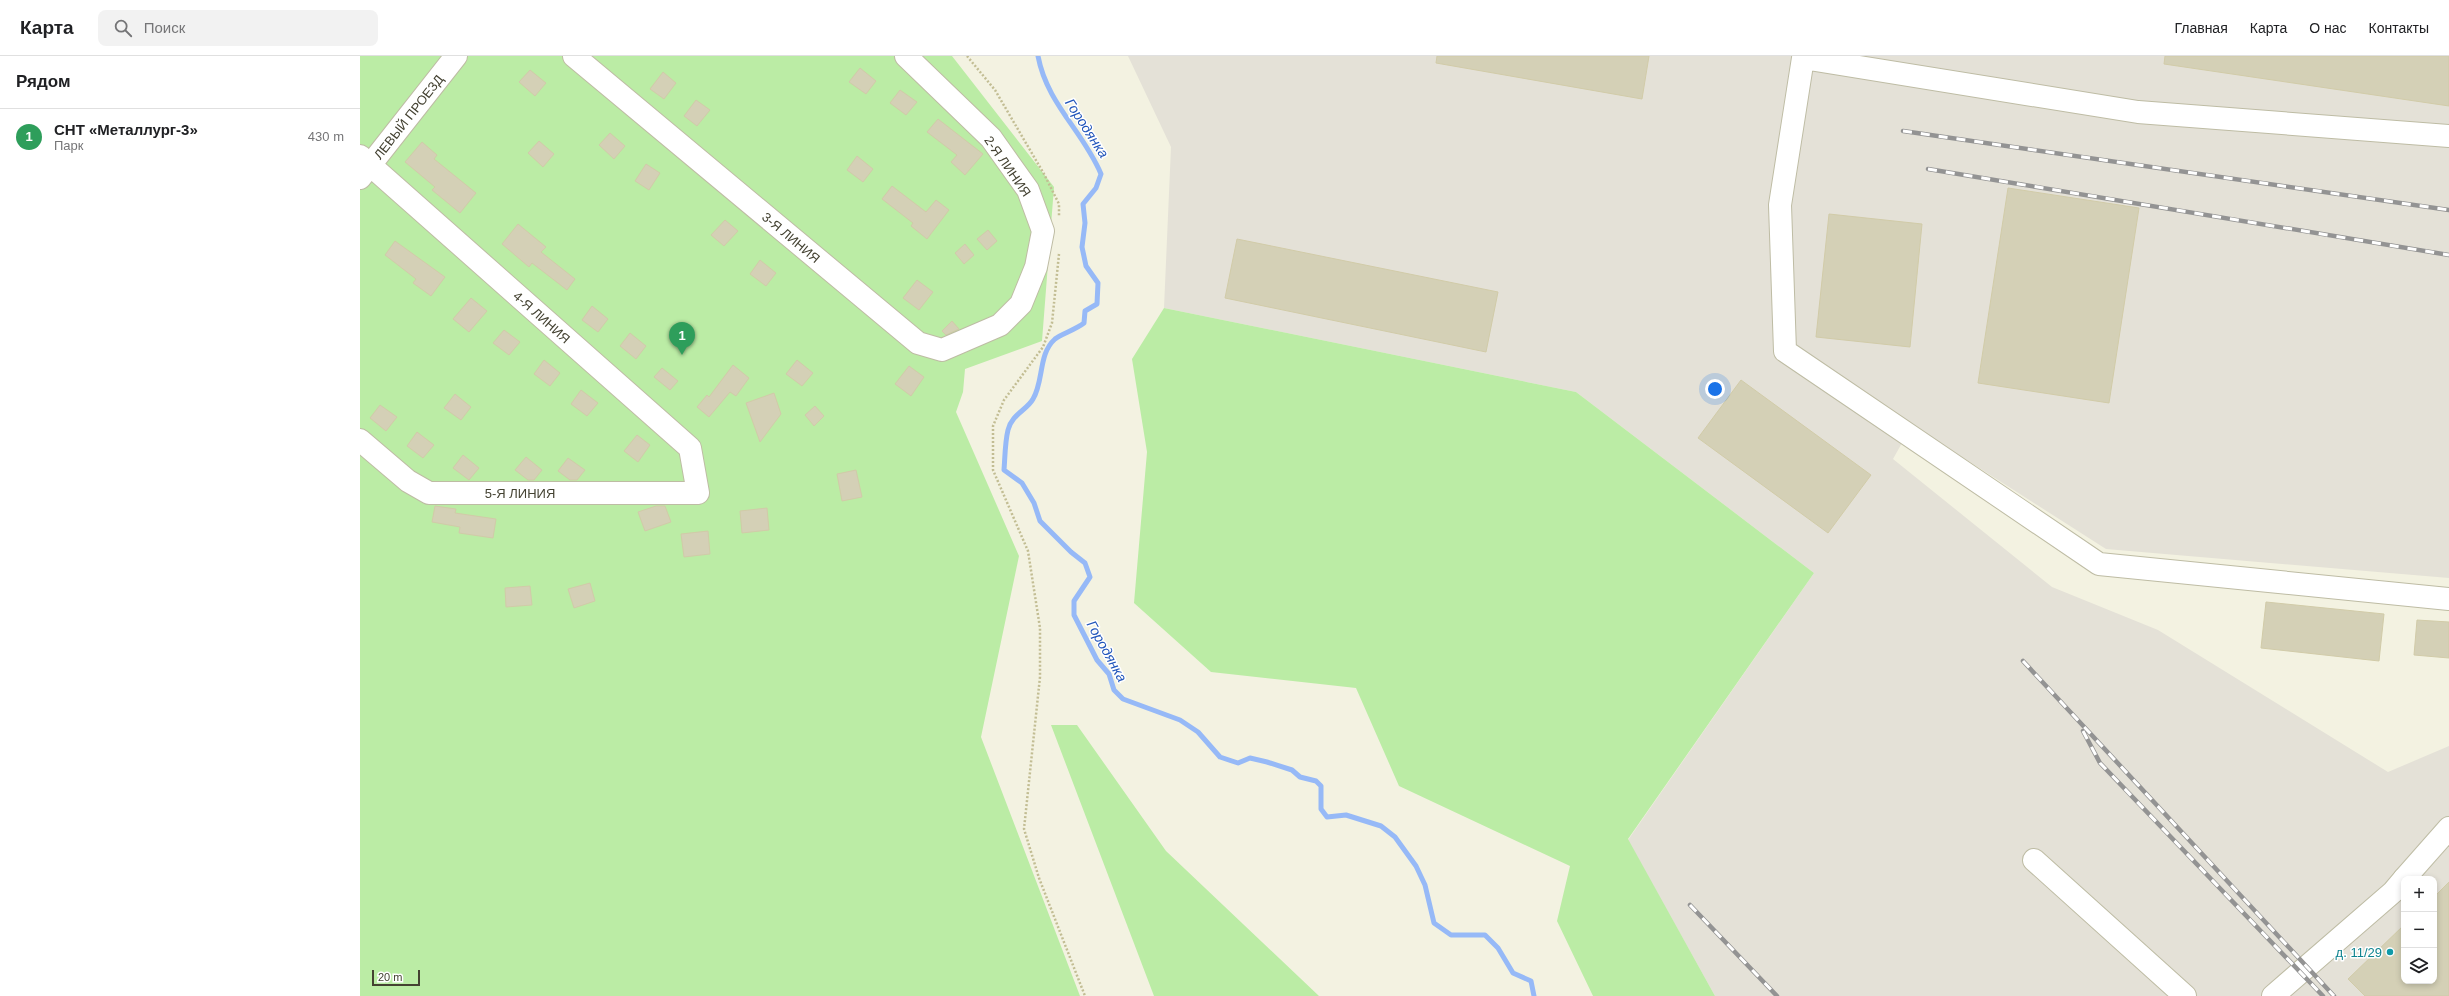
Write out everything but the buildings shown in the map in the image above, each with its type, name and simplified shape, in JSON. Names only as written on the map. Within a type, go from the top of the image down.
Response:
[{"type":"lane","name":"ЛЕВЫЙ ПРОЕЗД","points":[[364,166],[456,56]]},
{"type":"lane","name":"3-Я ЛИНИЯ","points":[[574,56],[918,343],[942,350],[1000,325],[1021,304]]},
{"type":"lane","name":"2-Я ЛИНИЯ","points":[[906,56],[991,138],[1028,190],[1043,231],[1036,267],[1021,304]]},
{"type":"lane","points":[[2449,136],[2138,112],[1803,58],[1780,204],[1785,350],[2099,564],[2449,599]]},
{"type":"lane","name":"4-Я ЛИНИЯ","points":[[364,166],[690,448],[698,493]]},
{"type":"lane","name":"5-Я ЛИНИЯ","points":[[360,440],[408,481],[429,493],[698,493]]},
{"type":"lane","points":[[2407,876],[2449,828]]},
{"type":"lane","points":[[2034,860],[2185,996]]},
{"type":"lane","points":[[2273,996],[2393,892],[2401,883]]},
{"type":"path","points":[[967,56],[995,90],[1044,174],[1059,204],[1059,219]]},
{"type":"path","points":[[1059,248],[1052,323],[1043,347],[1004,400],[993,426],[993,470],[1028,551],[1040,628],[1040,677],[1024,829],[1039,878],[1085,996]]},
{"type":"shaded area","points":[[1128,56],[2449,56],[2449,578],[2106,549],[1912,425],[1893,459],[2052,587],[2158,630],[2388,772],[2449,746],[2449,996],[1715,996],[1628,840],[1814,573],[1576,392],[1164,308],[1171,147]]},
{"type":"green space","points":[[360,56],[952,56],[1054,187],[1042,341],[965,369],[963,392],[956,412],[1019,556],[981,737],[1080,996],[360,996]]},
{"type":"green space","points":[[1164,308],[1576,392],[1814,573],[1628,839],[1715,996],[1593,996],[1557,921],[1570,866],[1399,786],[1356,688],[1211,672],[1134,603],[1147,452],[1132,359]]},
{"type":"green space","points":[[1051,725],[1077,725],[1166,851],[1319,996],[1154,996]]},
{"type":"waterway","name":"Городянка","points":[[1038,56],[1049,89],[1085,144],[1101,174],[1096,188],[1083,204],[1085,223],[1082,247],[1086,266],[1098,283],[1097,304],[1085,311],[1084,323],[1055,339],[1046,352],[1043,360],[1039,384],[1033,399],[1016,416],[1008,430],[1004,470],[1022,483],[1034,503],[1040,521],[1071,552],[1085,563],[1090,577],[1074,601],[1074,615],[1097,660],[1109,674],[1114,690],[1123,699],[1180,720],[1198,732],[1220,757],[1238,763],[1250,758],[1292,770],[1300,777],[1316,781],[1321,786],[1321,809],[1327,817],[1346,815],[1381,826],[1395,837],[1416,866],[1425,885],[1434,923],[1451,935],[1485,935],[1498,948],[1513,973],[1531,981],[1534,996]]},
{"type":"railway","points":[[1903,131],[2449,210]]},
{"type":"railway","points":[[1928,169],[2449,255]]},
{"type":"railway","points":[[2023,661],[2334,996]]},
{"type":"railway","points":[[2083,731],[2100,763],[2323,996]]},
{"type":"railway","points":[[1690,905],[1777,996]]},
{"type":"place","name":"СНТ «Металлург-3»","points":[[682,355]]},
{"type":"place","name":"д. 11/29","points":[[2390,952]]}]
